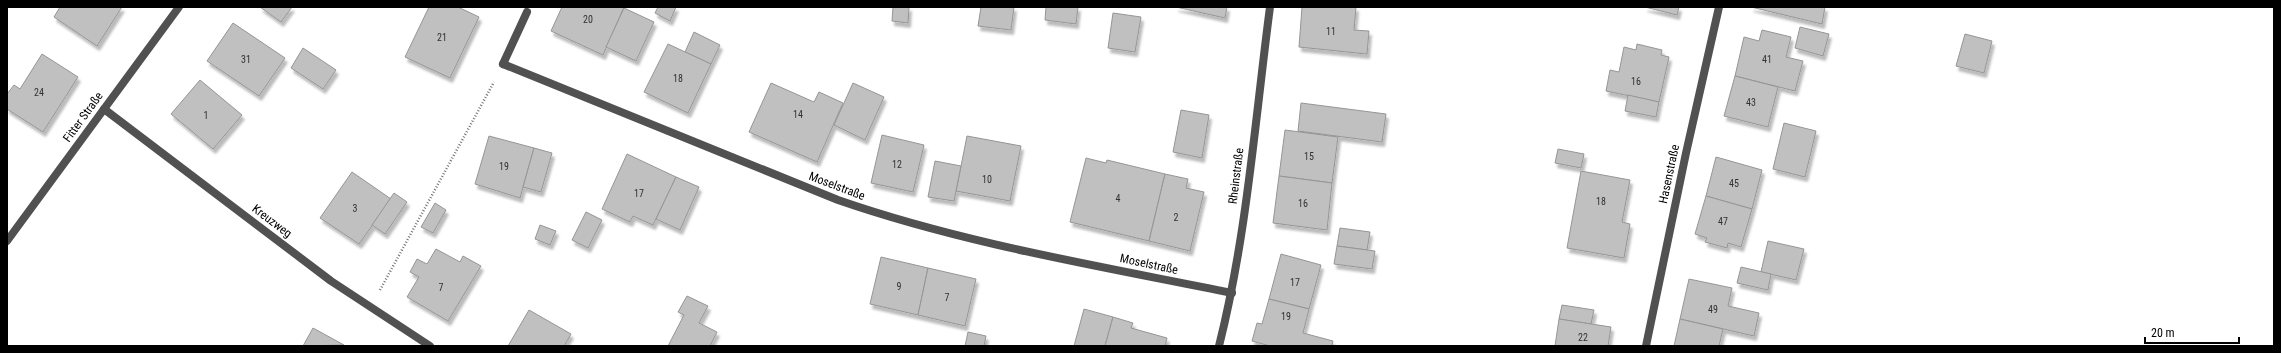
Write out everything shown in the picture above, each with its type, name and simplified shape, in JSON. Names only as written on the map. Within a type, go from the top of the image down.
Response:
[{"type":"street","name":"Fitter Straße","points":[[7,241],[179,7]]},
{"type":"street","name":"Rheinstraße","points":[[1219,346],[1232,293],[1270,7]]},
{"type":"street","name":"Hasenstraße","points":[[1646,346],[1686,153],[1719,7]]},
{"type":"street","points":[[504,64],[527,12]]},
{"type":"street","name":"Moselstraße","points":[[504,64],[831,198],[892,219],[976,240],[1232,293]]},
{"type":"street","name":"Kreuzweg","points":[[104,109],[331,281],[430,346]]},
{"type":"path","points":[[370,308],[504,64]]},
{"type":"building","points":[[60,7],[122,7],[97,46],[54,17]]},
{"type":"building","points":[[260,7],[292,7],[281,22]]},
{"type":"building","points":[[429,7],[458,7],[479,17],[450,78],[405,57]]},
{"type":"building","points":[[562,7],[624,7],[603,55],[551,31]]},
{"type":"building","points":[[658,7],[676,7],[670,21],[655,13]]},
{"type":"building","points":[[893,7],[909,7],[908,23],[892,21]]},
{"type":"building","points":[[981,7],[1014,7],[1011,30],[978,26]]},
{"type":"building","points":[[1046,7],[1078,7],[1076,24],[1045,20]]},
{"type":"building","points":[[1176,7],[1227,7],[1225,18]]},
{"type":"building","points":[[1302,7],[1356,7],[1354,30],[1369,31],[1367,54],[1299,47]]},
{"type":"building","points":[[1645,7],[1679,7],[1677,15]]},
{"type":"building","points":[[1751,7],[1825,7],[1822,24]]},
{"type":"building","points":[[624,8],[654,22],[636,61],[606,47]]},
{"type":"building","points":[[1113,13],[1141,17],[1135,52],[1108,48]]},
{"type":"building","points":[[233,23],[285,58],[259,96],[207,61]]},
{"type":"building","points":[[1800,27],[1829,34],[1823,56],[1795,48]]},
{"type":"building","points":[[1762,30],[1791,37],[1786,57],[1803,61],[1795,91],[1735,76],[1744,37],[1759,41]]},
{"type":"building","points":[[694,32],[720,45],[711,64],[685,52]]},
{"type":"building","points":[[1965,34],[1992,41],[1984,73],[1956,66]]},
{"type":"building","points":[[668,44],[711,64],[688,113],[644,92]]},
{"type":"building","points":[[1637,44],[1662,50],[1661,55],[1669,57],[1659,102],[1606,91],[1610,70],[1619,72],[1624,47],[1636,50]]},
{"type":"building","points":[[303,48],[336,70],[323,89],[291,68]]},
{"type":"building","points":[[42,54],[78,77],[43,132],[7,109],[7,94],[14,85],[20,89]]},
{"type":"building","points":[[1735,76],[1778,87],[1768,127],[1724,116]]},
{"type":"building","points":[[200,80],[242,115],[213,149],[171,114]]},
{"type":"building","points":[[771,83],[814,102],[819,92],[843,103],[817,162],[749,132]]},
{"type":"building","points":[[853,83],[884,97],[865,140],[834,125]]},
{"type":"building","points":[[1628,95],[1659,102],[1656,117],[1625,111]]},
{"type":"building","points":[[1301,103],[1386,114],[1382,142],[1298,131]]},
{"type":"building","points":[[1181,110],[1209,115],[1202,158],[1173,152]]},
{"type":"building","points":[[1784,123],[1816,131],[1805,177],[1773,169]]},
{"type":"building","points":[[1285,130],[1338,137],[1332,183],[1279,176]]},
{"type":"building","points":[[882,135],[924,145],[913,192],[871,183]]},
{"type":"building","points":[[489,136],[534,148],[520,198],[475,184]]},
{"type":"building","points":[[967,136],[1021,146],[1010,201],[956,191]]},
{"type":"building","points":[[534,148],[552,153],[541,192],[523,187]]},
{"type":"building","points":[[1558,149],[1584,154],[1581,168],[1555,163]]},
{"type":"building","points":[[627,154],[676,177],[653,225],[633,216],[630,222],[602,209]]},
{"type":"building","points":[[1716,157],[1762,170],[1752,209],[1706,196]]},
{"type":"building","points":[[1086,158],[1106,163],[1107,160],[1165,174],[1149,241],[1070,222]]},
{"type":"building","points":[[935,161],[961,166],[954,201],[928,197]]},
{"type":"building","points":[[1581,171],[1630,180],[1622,222],[1630,224],[1624,258],[1567,248]]},
{"type":"building","points":[[352,172],[391,199],[359,244],[320,218]]},
{"type":"building","points":[[1165,174],[1188,179],[1186,188],[1204,192],[1190,251],[1149,241]]},
{"type":"building","points":[[1279,176],[1332,183],[1327,230],[1273,223]]},
{"type":"building","points":[[676,177],[699,187],[680,230],[656,219]]},
{"type":"building","points":[[394,193],[407,202],[385,234],[372,225]]},
{"type":"building","points":[[1706,196],[1752,209],[1741,247],[1728,243],[1727,248],[1705,242],[1707,238],[1695,234]]},
{"type":"building","points":[[435,203],[446,210],[433,233],[421,227]]},
{"type":"building","points":[[586,212],[602,220],[588,248],[572,240]]},
{"type":"building","points":[[540,225],[556,231],[550,245],[535,239]]},
{"type":"building","points":[[1340,228],[1370,232],[1367,250],[1337,246]]},
{"type":"building","points":[[1768,241],[1804,249],[1796,280],[1761,272]]},
{"type":"building","points":[[1337,246],[1375,251],[1372,269],[1334,264]]},
{"type":"building","points":[[436,249],[460,262],[463,256],[481,266],[448,321],[407,297],[419,277],[410,272],[417,259],[427,264]]},
{"type":"building","points":[[1281,254],[1321,265],[1309,309],[1269,299]]},
{"type":"building","points":[[881,257],[928,268],[918,315],[870,304]]},
{"type":"building","points":[[1741,267],[1771,274],[1768,290],[1737,283]]},
{"type":"building","points":[[928,268],[976,279],[965,326],[918,315]]},
{"type":"building","points":[[1689,279],[1732,288],[1728,306],[1759,313],[1754,336],[1680,319]]},
{"type":"building","points":[[687,296],[708,306],[699,323],[717,332],[710,346],[668,346],[684,315],[678,312]]},
{"type":"building","points":[[1269,299],[1309,309],[1303,333],[1333,341],[1332,346],[1270,346],[1252,341],[1257,323],[1262,324]]},
{"type":"building","points":[[1562,305],[1594,310],[1591,324],[1559,319]]},
{"type":"building","points":[[1084,309],[1113,317],[1105,346],[1074,346]]},
{"type":"building","points":[[529,310],[571,334],[564,346],[508,346]]},
{"type":"building","points":[[1113,317],[1133,323],[1131,328],[1167,338],[1165,346],[1105,346]]},
{"type":"building","points":[[1559,319],[1611,327],[1608,346],[1555,346]]},
{"type":"building","points":[[1680,319],[1723,329],[1719,346],[1674,346]]},
{"type":"building","points":[[313,328],[344,345],[303,346]]},
{"type":"building","points":[[968,332],[986,336],[984,346],[965,346]]}]
